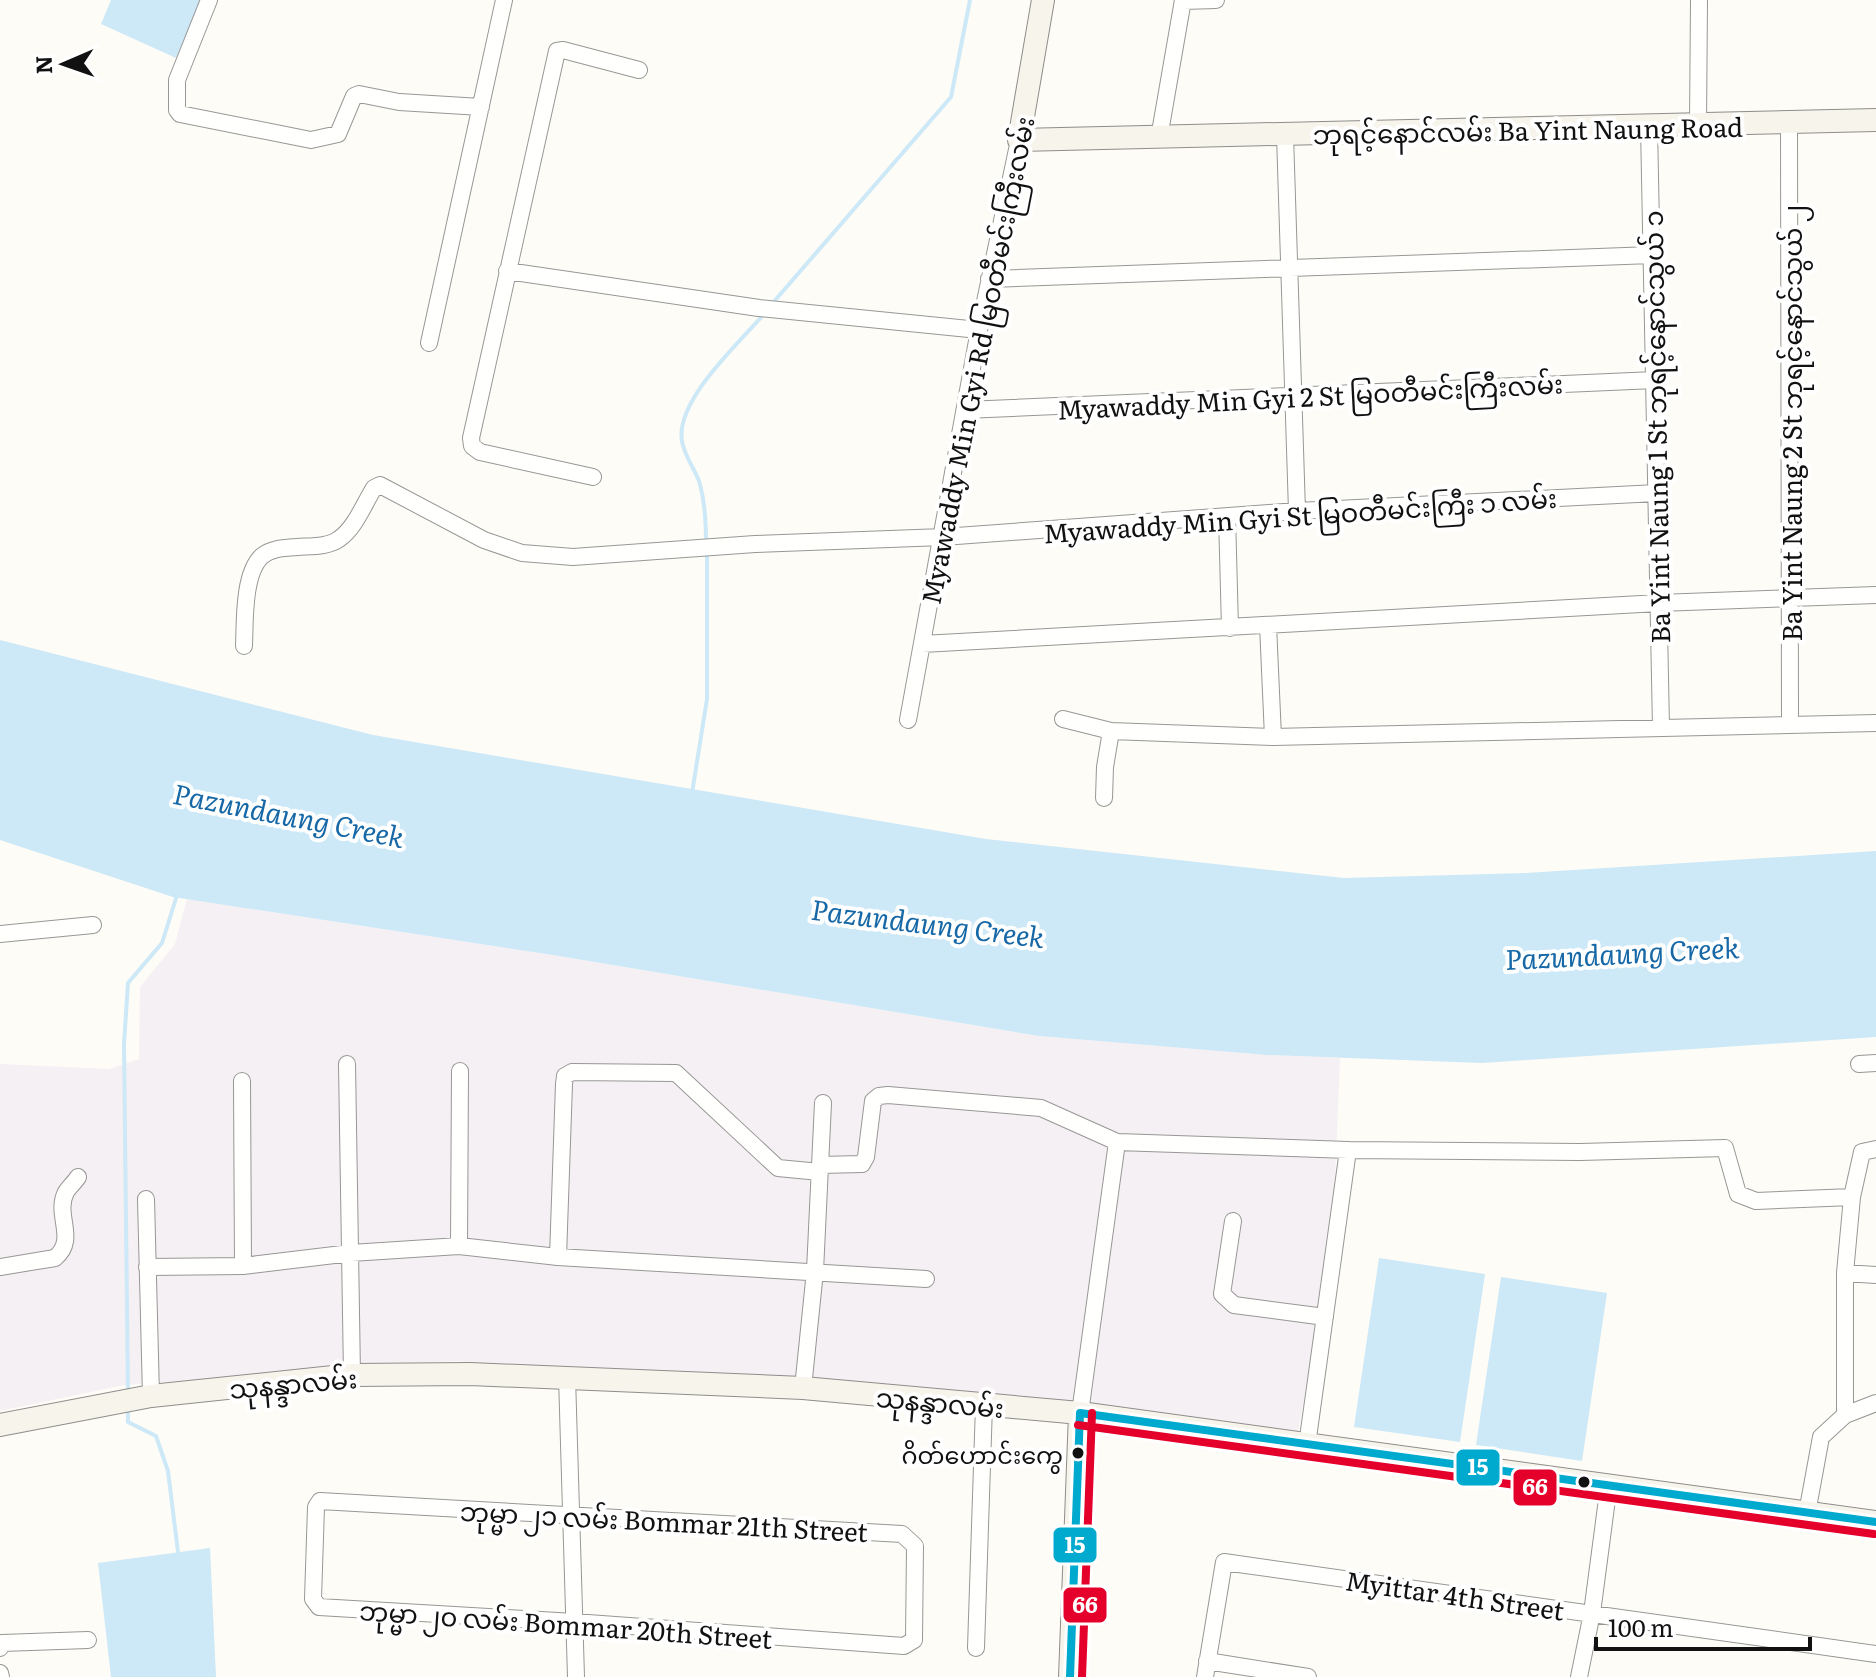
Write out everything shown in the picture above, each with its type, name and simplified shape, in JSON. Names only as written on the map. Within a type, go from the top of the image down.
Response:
[{"type":"main road","name":"Myawaddy Min Gyi Rd မြဝတီမင်းကြီးလမ်း","points":[[1019,140],[1043,0]]},
{"type":"main road","name":"ဘုရင့်နောင်လမ်း Ba Yint Naung Road","points":[[1019,140],[1876,120]]},
{"type":"main road","name":"သုနန္ဒာလမ်း","points":[[0,1425],[151,1396],[352,1375],[470,1374],[803,1388],[1080,1413],[1876,1522]]},
{"type":"main road","points":[[1070,1677],[1080,1413]]},
{"type":"street","points":[[209,0],[177,80],[177,110],[180,114],[311,140],[338,134],[348,105],[359,94],[399,102],[481,107]]},
{"type":"street","points":[[429,343],[504,0]]},
{"type":"street","points":[[1170,138],[1183,1],[1216,0]]},
{"type":"street","points":[[1698,125],[1699,0]]},
{"type":"street","points":[[593,477],[480,452],[472,446],[471,438],[557,51],[639,70]]},
{"type":"street","name":"Ba Yint Naung 2 St ဘုရင့်နောင်သွယ် ၂","points":[[1789,122],[1790,725]]},
{"type":"street","name":"Ba Yint Naung 1 St ဘုရင့်နောင်သွယ် ၁","points":[[1649,127],[1661,728]]},
{"type":"street","points":[[1285,135],[1297,511]]},
{"type":"street","name":"Myawaddy Min Gyi Rd မြဝတီမင်းကြီးလမ်း","points":[[908,720],[979,330],[1019,140]]},
{"type":"street","points":[[989,279],[1652,255]]},
{"type":"street","points":[[507,271],[759,308],[979,330]]},
{"type":"street","name":"Myawaddy Min Gyi 2 St မြဝတီမင်းကြီးလမ်း","points":[[965,410],[1655,380]]},
{"type":"street","name":"Myawaddy Min Gyi St မြဝတီမင်းကြီး ၁ လမ်း","points":[[244,646],[245,603],[258,561],[278,548],[313,546],[339,540],[349,530],[374,488],[380,485],[484,540],[522,553],[573,557],[755,544],[943,537],[1297,511],[1657,493]]},
{"type":"street","points":[[1227,516],[1230,628]]},
{"type":"street","points":[[922,644],[1659,603],[1876,595]]},
{"type":"street","points":[[1268,625],[1273,737]]},
{"type":"street","points":[[1063,719],[1111,731],[1273,737],[1876,723]]},
{"type":"street","points":[[1104,798],[1111,731]]},
{"type":"street","points":[[0,934],[93,925]]},
{"type":"street","points":[[347,1064],[352,1375]]},
{"type":"street","points":[[459,1246],[460,1071]]},
{"type":"street","points":[[558,1257],[564,1084],[565,1076],[572,1072],[676,1073],[778,1168],[820,1169],[862,1164],[866,1157],[873,1101],[883,1095],[1041,1108],[1117,1142],[1348,1150],[1580,1152],[1725,1148],[1738,1194],[1756,1201],[1852,1197]]},
{"type":"street","points":[[242,1081],[243,1266]]},
{"type":"street","points":[[803,1388],[815,1271],[823,1103]]},
{"type":"street","points":[[1080,1413],[1117,1142]]},
{"type":"street","points":[[1845,1415],[1845,1273],[1852,1197],[1862,1152],[1876,1149]]},
{"type":"street","points":[[1307,1445],[1348,1150]]},
{"type":"street","points":[[0,1267],[55,1258],[62,1253],[67,1242],[62,1207],[66,1192],[78,1177]]},
{"type":"street","points":[[146,1199],[151,1396]]},
{"type":"street","points":[[1233,1221],[1222,1294],[1226,1300],[1234,1305],[1325,1317]]},
{"type":"street","points":[[147,1267],[243,1266],[351,1253],[459,1246],[558,1257],[926,1279]]},
{"type":"street","points":[[1845,1273],[1876,1275]]},
{"type":"street","points":[[567,1377],[576,1677]]},
{"type":"street","points":[[1807,1513],[1821,1437],[1845,1415],[1876,1403]]},
{"type":"street","points":[[976,1648],[984,1405]]},
{"type":"street","points":[[1579,1677],[1592,1613],[1609,1484]]},
{"type":"street","name":"ဘုမ္မာ ၂၁ လမ်း Bommar 21th Street","points":[[316,1507],[320,1501],[902,1534],[915,1546],[914,1640]]},
{"type":"street","name":"ဘုမ္မာ ၂၀ လမ်း Bommar 20th Street","points":[[316,1507],[313,1599],[319,1607],[904,1646],[914,1640]]},
{"type":"street","name":"Myittar 4th Street","points":[[1206,1669],[1224,1562],[1876,1654]]},
{"type":"street","points":[[0,1648],[2,1643],[88,1640]]},
{"type":"street","points":[[1206,1669],[1308,1677]]},
{"type":"shaded area","points":[[187,899],[553,955],[1039,1036],[1340,1058],[1332,1254],[1296,1442],[1067,1407],[456,1361],[124,1385],[0,1411],[0,1064],[109,1069],[139,1059],[140,987],[175,944]]},
{"type":"water","points":[[111,0],[201,1],[176,58],[101,24]]},
{"type":"water","name":"Pazundaung Creek","points":[[0,640],[373,735],[986,839],[1344,878],[1526,873],[1876,851],[1876,1037],[1482,1063],[1267,1055],[1039,1036],[553,955],[173,897],[0,840]]},
{"type":"water","points":[[1379,1258],[1485,1274],[1460,1442],[1354,1427]]},
{"type":"water","points":[[1501,1277],[1607,1293],[1582,1461],[1476,1445]]},
{"type":"water","points":[[210,1548],[216,1677],[111,1677],[98,1563]]},
{"type":"waterway","points":[[771,305],[951,97],[970,0]]},
{"type":"waterway","points":[[706,542],[703,496],[683,446],[682,425],[688,409],[710,374],[763,315]]},
{"type":"waterway","points":[[692,793],[707,699],[707,551]]},
{"type":"waterway","points":[[128,1394],[124,1044],[128,983],[162,943],[177,895]]},
{"type":"waterway","points":[[128,1407],[128,1422],[156,1436],[168,1471],[178,1552]]},
{"type":"transit line","name":"15","points":[[1080,1413],[1876,1522]]},
{"type":"transit line","name":"15","points":[[1070,1677],[1080,1413]]},
{"type":"transit line","name":"66","points":[[1082,1677],[1092,1413]]},
{"type":"transit line","name":"66","points":[[1078,1425],[1874,1534]]},
{"type":"place","name":"ဂိတ်ဟောင်းကွေ","points":[[1078,1453]]}]
